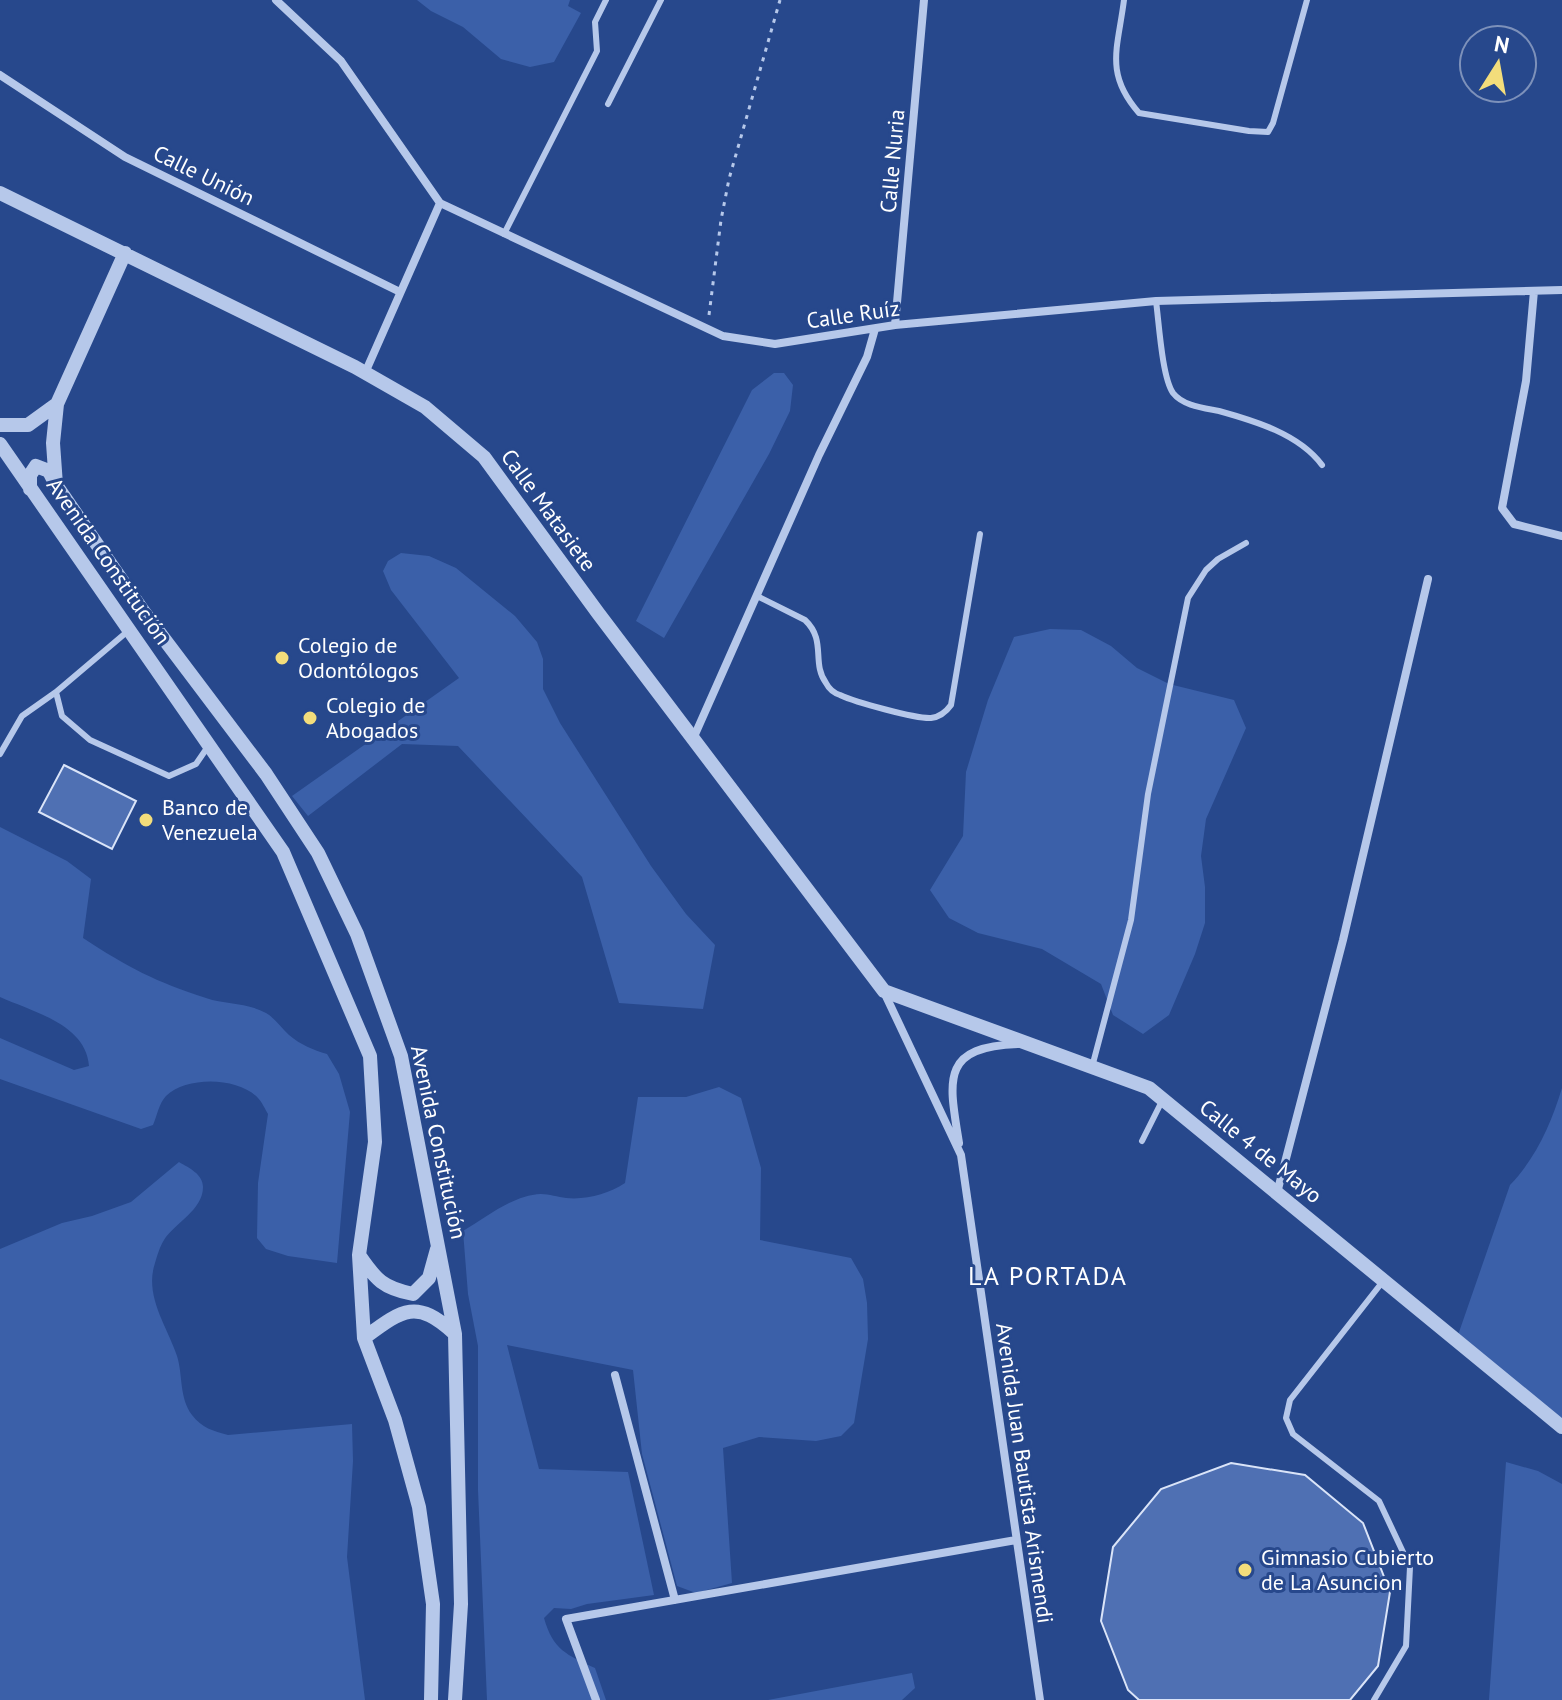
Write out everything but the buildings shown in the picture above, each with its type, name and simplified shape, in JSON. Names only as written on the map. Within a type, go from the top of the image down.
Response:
[{"type":"street","name":"Calle Ruíz","points":[[276,0],[341,61],[440,203],[723,336],[775,344],[895,325],[1156,301],[1562,290]]},
{"type":"street","name":"Calle Nuria","points":[[895,325],[924,0]]},
{"type":"street","name":"Calle Unión","points":[[0,75],[125,157],[400,292]]},
{"type":"street","name":"Calle Matasiete","points":[[0,193],[365,373],[425,407],[484,457],[884,991]]},
{"type":"street","points":[[365,373],[440,203]]},
{"type":"street","points":[[0,425],[28,425],[57,404],[125,253]]},
{"type":"street","points":[[1534,291],[1526,381],[1502,508],[1514,524],[1562,536]]},
{"type":"street","points":[[693,739],[819,455],[867,357],[875,329]]},
{"type":"street","name":"Avenida Constitución","points":[[57,404],[53,443],[56,485],[143,611],[266,774],[318,853],[357,934],[401,1056],[455,1334],[461,1604],[455,1700]]},
{"type":"street","name":"Avenida Constitución","points":[[0,444],[283,852],[370,1056],[375,1142],[359,1255],[364,1338],[395,1420],[419,1507],[433,1604],[431,1700]]},
{"type":"street","points":[[30,489],[30,475],[36,466],[49,471],[56,485]]},
{"type":"street","points":[[1277,1193],[1343,940],[1428,579]]},
{"type":"street","name":"Calle 4 de Mayo","points":[[884,991],[1149,1088],[1562,1427]]},
{"type":"street","name":"Avenida Juan Bautista Arismendi","points":[[884,991],[961,1155]]},
{"type":"street","name":"Avenida Juan Bautista Arismendi","points":[[1028,1044],[973,1050],[952,1076],[951,1097],[1040,1700]]},
{"type":"street","points":[[359,1255],[376,1280],[394,1290],[413,1294],[429,1278],[439,1244]]},
{"type":"street","points":[[364,1338],[397,1313],[414,1312],[435,1316],[455,1334]]},
{"type":"street","points":[[615,1375],[675,1600]]},
{"type":"street","points":[[596,1700],[566,1619],[1016,1540]]},
{"type":"lane","points":[[504,234],[597,51],[595,22],[606,0]]},
{"type":"lane","points":[[608,104],[661,0]]},
{"type":"lane","points":[[1124,0],[1115,71],[1126,98],[1139,113],[1268,132],[1307,0]]},
{"type":"lane","points":[[1156,301],[1168,380],[1174,395],[1191,405],[1287,436],[1305,446],[1322,465]]},
{"type":"lane","points":[[757,596],[811,626],[818,641],[822,677],[834,692],[926,718],[940,716],[951,705],[980,534]]},
{"type":"lane","points":[[1092,1067],[1131,920],[1148,794],[1188,598],[1206,570],[1225,554],[1246,543]]},
{"type":"lane","points":[[0,754],[22,716],[56,692],[131,629]]},
{"type":"lane","points":[[56,692],[62,716],[90,740],[169,776],[196,764],[209,745]]},
{"type":"lane","points":[[1142,1141],[1163,1099]]},
{"type":"lane","points":[[1374,1700],[1406,1646],[1410,1567],[1379,1501],[1293,1434],[1286,1418],[1290,1400],[1384,1280]]},
{"type":"path","points":[[708,329],[729,179],[780,0]]},
{"type":"shaded area","points":[[417,0],[570,0],[568,6],[581,13],[554,62],[530,67],[501,59],[463,27]]},
{"type":"shaded area","points":[[774,373],[784,373],[793,385],[790,411],[769,454],[664,638],[636,621],[752,390]]},
{"type":"shaded area","points":[[401,553],[429,556],[456,568],[515,616],[537,642],[543,659],[543,689],[560,723],[651,866],[686,914],[715,945],[703,1009],[619,1003],[582,877],[458,746],[402,744],[308,816],[292,796],[459,678],[391,590],[383,571],[388,561]]},
{"type":"shaded area","points":[[1050,629],[1081,630],[1111,646],[1137,668],[1169,684],[1234,700],[1246,728],[1206,819],[1201,856],[1205,923],[1195,954],[1169,1015],[1143,1034],[1113,1015],[1101,984],[1042,949],[978,933],[949,918],[930,890],[963,836],[966,772],[988,700],[1014,637]]},
{"type":"shaded area","points":[[0,827],[67,861],[91,879],[83,938],[157,980],[214,1000],[266,1013],[298,1042],[327,1054],[339,1074],[350,1112],[337,1263],[288,1256],[266,1249],[257,1238],[258,1183],[268,1114],[249,1091],[226,1083],[186,1085],[166,1096],[153,1125],[141,1129],[0,1079],[0,1038],[74,1070],[89,1066],[86,1052],[68,1030],[42,1014],[0,997]]},
{"type":"shaded area","points":[[719,1087],[741,1098],[761,1168],[760,1240],[851,1258],[863,1279],[868,1339],[854,1423],[841,1436],[816,1441],[759,1437],[723,1448],[732,1583],[696,1593],[677,1586],[642,1454],[633,1370],[507,1345],[539,1469],[628,1472],[654,1595],[571,1609],[554,1608],[544,1618],[562,1650],[595,1668],[606,1700],[487,1700],[478,1490],[478,1346],[468,1294],[463,1231],[520,1198],[544,1194],[582,1198],[618,1187],[625,1183],[638,1097],[686,1097]]},
{"type":"shaded area","points":[[1562,1088],[1562,1420],[1457,1338],[1510,1185],[1528,1164],[1542,1140]]},
{"type":"shaded area","points":[[179,1162],[201,1178],[202,1195],[194,1209],[163,1242],[152,1275],[152,1287],[158,1311],[177,1356],[183,1394],[192,1415],[208,1428],[228,1435],[352,1424],[347,1557],[365,1700],[0,1700],[0,1249],[62,1223],[131,1202]]},
{"type":"shaded area","points":[[1506,1462],[1538,1471],[1562,1484],[1562,1700],[1489,1700]]},
{"type":"shaded area","points":[[912,1673],[915,1688],[902,1700],[768,1700]]},
{"type":"place","name":"Colegio de Odontólogos","points":[[282,658]]},
{"type":"place","name":"Colegio de Abogados","points":[[310,718]]},
{"type":"place","name":"Banco de Venezuela","points":[[146,820]]},
{"type":"place","name":"Gimnasio Cubierto de La Asuncion","points":[[1245,1570]]},
{"type":"district","name":"LA PORTADA","points":[[1048,1276]]}]
